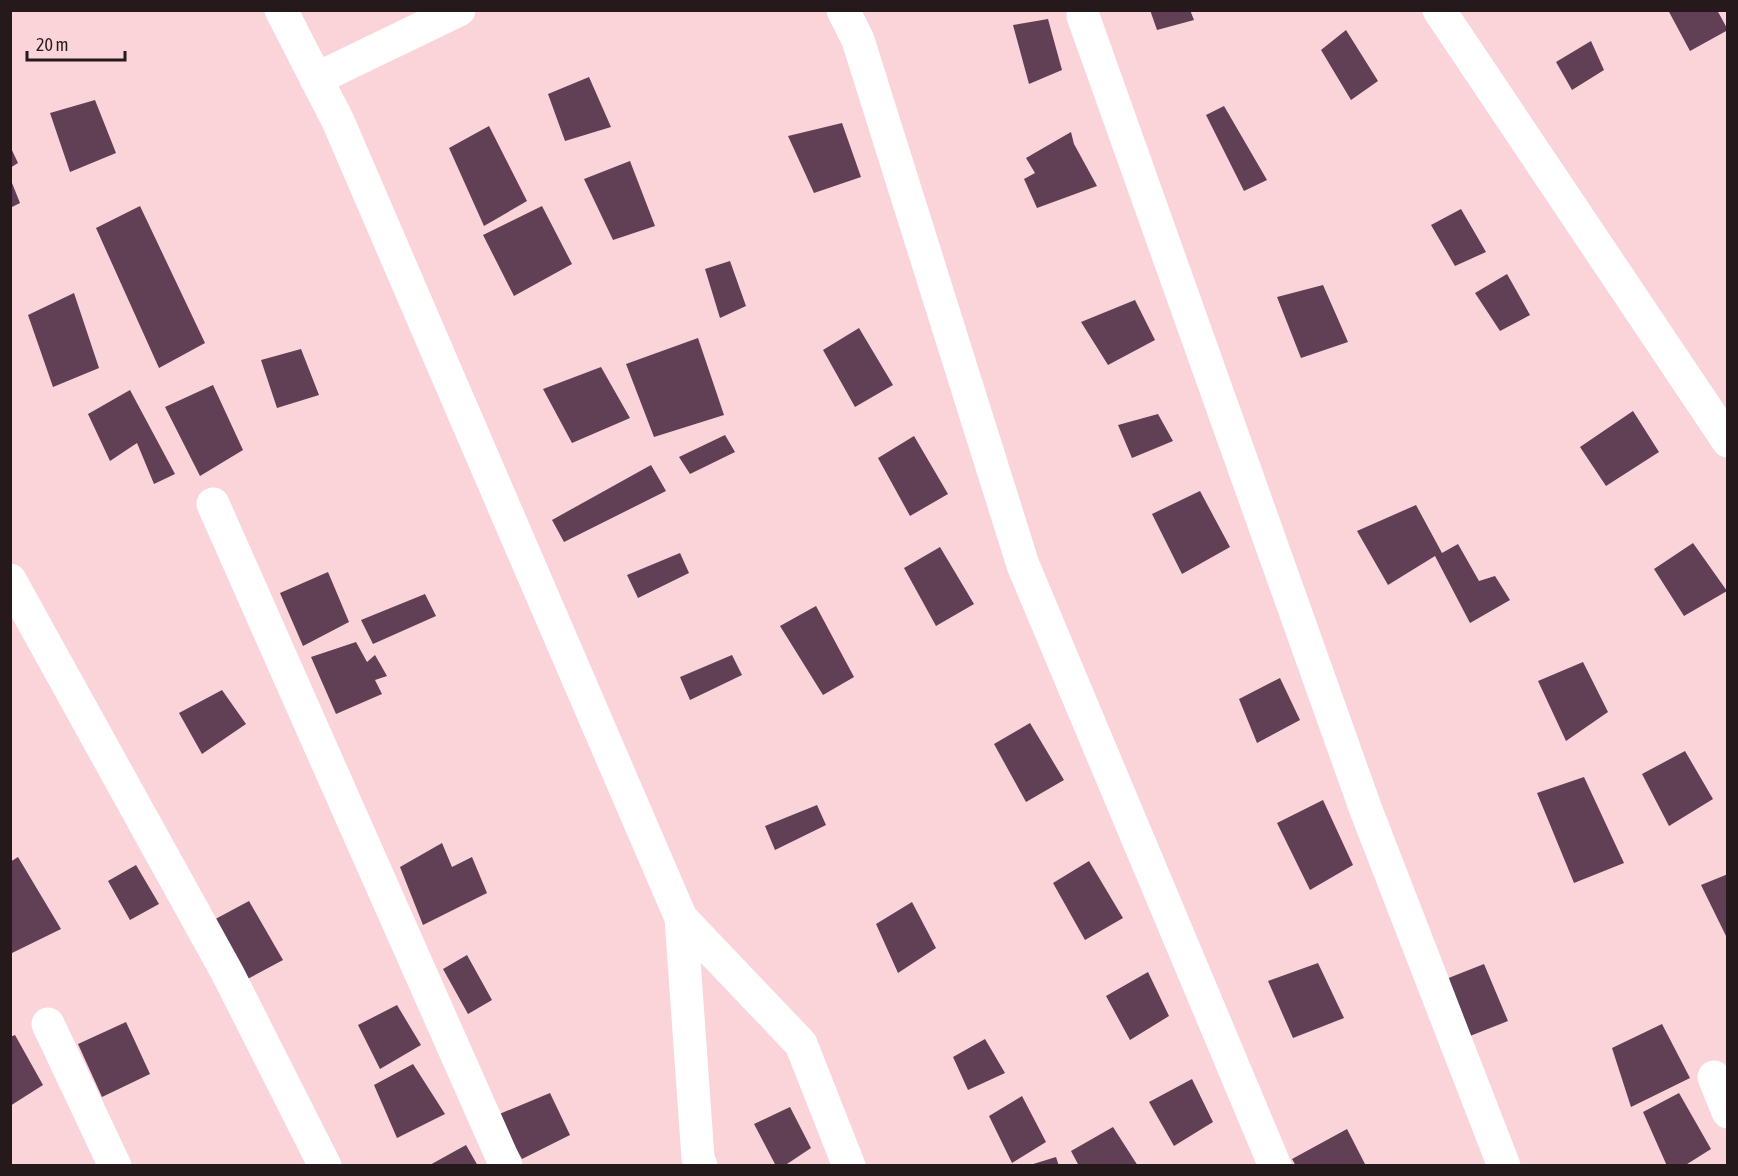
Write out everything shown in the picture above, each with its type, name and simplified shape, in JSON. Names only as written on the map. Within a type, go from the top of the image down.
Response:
[{"type":"street","points":[[281,10],[338,121],[681,918],[698,1158],[701,1166]]},
{"type":"street","points":[[316,79],[459,10]]},
{"type":"street","points":[[843,10],[858,40],[1023,564],[1275,1166]]},
{"type":"street","points":[[1439,10],[1728,441]]},
{"type":"street","points":[[1083,16],[1366,810],[1504,1166]]},
{"type":"street","points":[[213,504],[506,1166]]},
{"type":"street","points":[[10,580],[228,974],[325,1166]]},
{"type":"street","points":[[681,918],[801,1044],[849,1166]]},
{"type":"street","points":[[48,1024],[115,1166]]},
{"type":"street","points":[[1714,1077],[1728,1112]]},
{"type":"building","points":[[1150,10],[1190,10],[1194,20],[1157,30]]},
{"type":"building","points":[[1668,10],[1717,10],[1728,30],[1690,51]]},
{"type":"building","points":[[1048,19],[1062,70],[1029,84],[1013,25]]},
{"type":"building","points":[[1346,30],[1378,81],[1351,100],[1321,50]]},
{"type":"building","points":[[1591,41],[1604,70],[1572,90],[1556,62]]},
{"type":"building","points":[[589,77],[611,127],[565,141],[548,94]]},
{"type":"building","points":[[95,100],[116,153],[70,172],[50,113]]},
{"type":"building","points":[[1224,106],[1267,180],[1244,191],[1206,115]]},
{"type":"building","points":[[842,123],[861,177],[814,193],[788,136]]},
{"type":"building","points":[[489,126],[527,201],[484,226],[449,148]]},
{"type":"building","points":[[1071,132],[1074,144],[1097,186],[1037,208],[1024,179],[1035,173],[1026,158]]},
{"type":"building","points":[[10,146],[18,163],[10,168]]},
{"type":"building","points":[[630,161],[655,226],[613,240],[584,179]]},
{"type":"building","points":[[10,178],[20,203],[10,208]]},
{"type":"building","points":[[140,206],[205,343],[159,368],[96,228]]},
{"type":"building","points":[[542,206],[572,264],[514,296],[483,235]]},
{"type":"building","points":[[1461,209],[1486,252],[1455,266],[1431,225]]},
{"type":"building","points":[[730,261],[746,306],[720,318],[705,269]]},
{"type":"building","points":[[1507,274],[1530,315],[1500,331],[1475,293]]},
{"type":"building","points":[[1323,285],[1348,342],[1301,358],[1277,297]]},
{"type":"building","points":[[74,293],[99,368],[53,387],[28,315]]},
{"type":"building","points":[[1135,300],[1155,340],[1108,365],[1081,322]]},
{"type":"building","points":[[859,328],[893,385],[855,407],[823,350]]},
{"type":"building","points":[[698,338],[724,415],[654,437],[626,364]]},
{"type":"building","points":[[301,349],[319,395],[277,408],[261,360]]},
{"type":"building","points":[[601,367],[630,418],[572,443],[543,389]]},
{"type":"building","points":[[213,385],[243,450],[200,476],[165,407]]},
{"type":"building","points":[[130,390],[175,474],[154,484],[137,443],[110,461],[88,414]]},
{"type":"building","points":[[1633,411],[1659,452],[1606,486],[1580,447]]},
{"type":"building","points":[[1158,414],[1173,441],[1132,458],[1118,425]]},
{"type":"building","points":[[725,435],[735,452],[690,474],[679,457]]},
{"type":"building","points":[[914,436],[948,494],[910,516],[878,458]]},
{"type":"building","points":[[651,465],[666,491],[564,542],[552,520]]},
{"type":"building","points":[[1200,491],[1230,547],[1182,574],[1152,514]]},
{"type":"building","points":[[1416,505],[1442,553],[1458,544],[1479,581],[1495,576],[1510,600],[1470,623],[1435,556],[1388,585],[1357,531]]},
{"type":"building","points":[[1693,543],[1727,591],[1684,616],[1654,569]]},
{"type":"building","points":[[940,547],[974,604],[936,626],[904,568]]},
{"type":"building","points":[[680,553],[689,573],[638,598],[627,575]]},
{"type":"building","points":[[328,572],[349,622],[303,646],[280,593]]},
{"type":"building","points":[[425,594],[436,616],[373,644],[361,620]]},
{"type":"building","points":[[816,606],[854,677],[823,695],[780,626]]},
{"type":"building","points":[[356,642],[367,662],[375,655],[387,676],[375,680],[382,694],[336,714],[311,657]]},
{"type":"building","points":[[732,655],[742,675],[690,700],[680,677]]},
{"type":"building","points":[[1583,662],[1608,712],[1566,741],[1538,681]]},
{"type":"building","points":[[1280,678],[1300,720],[1257,743],[1239,699]]},
{"type":"building","points":[[222,690],[246,724],[202,754],[179,713]]},
{"type":"building","points":[[1030,723],[1064,780],[1026,802],[994,744]]},
{"type":"building","points":[[1685,751],[1713,799],[1669,826],[1642,774]]},
{"type":"building","points":[[1584,777],[1624,863],[1574,883],[1537,793]]},
{"type":"building","points":[[1323,800],[1353,865],[1310,890],[1277,823]]},
{"type":"building","points":[[817,805],[826,825],[775,850],[765,826]]},
{"type":"building","points":[[442,843],[452,867],[472,857],[487,893],[423,925],[400,867]]},
{"type":"building","points":[[18,857],[61,929],[10,954],[10,862]]},
{"type":"building","points":[[1089,861],[1123,918],[1085,940],[1053,883]]},
{"type":"building","points":[[136,865],[159,904],[130,920],[108,881]]},
{"type":"building","points":[[1728,874],[1728,936],[1726,936],[1701,885]]},
{"type":"building","points":[[249,901],[283,960],[242,982],[208,923]]},
{"type":"building","points":[[912,902],[936,948],[898,973],[876,924]]},
{"type":"building","points":[[467,955],[492,1000],[468,1014],[443,969]]},
{"type":"building","points":[[1318,963],[1344,1018],[1293,1038],[1268,981]]},
{"type":"building","points":[[1484,964],[1508,1021],[1470,1036],[1446,979]]},
{"type":"building","points":[[1148,972],[1169,1016],[1130,1040],[1106,996]]},
{"type":"building","points":[[397,1005],[421,1045],[380,1069],[358,1025]]},
{"type":"building","points":[[126,1022],[150,1074],[102,1097],[78,1044]]},
{"type":"building","points":[[1662,1024],[1690,1078],[1631,1107],[1612,1048]]},
{"type":"building","points":[[15,1035],[43,1085],[10,1106],[10,1037]]},
{"type":"building","points":[[985,1039],[1005,1073],[968,1090],[953,1057]]},
{"type":"building","points":[[413,1064],[445,1114],[397,1138],[374,1085]]},
{"type":"building","points":[[1192,1079],[1213,1122],[1174,1146],[1149,1102]]},
{"type":"building","points":[[550,1093],[570,1135],[522,1159],[497,1115]]},
{"type":"building","points":[[1679,1093],[1711,1149],[1684,1166],[1667,1166],[1643,1112]]},
{"type":"building","points":[[1022,1096],[1046,1142],[1012,1163],[989,1116]]},
{"type":"building","points":[[790,1107],[811,1148],[784,1166],[776,1166],[754,1124]]},
{"type":"building","points":[[1113,1127],[1138,1166],[1079,1166],[1071,1151]]},
{"type":"building","points":[[1347,1129],[1366,1166],[1296,1166],[1292,1159]]},
{"type":"building","points":[[466,1145],[478,1166],[428,1166]]},
{"type":"building","points":[[1056,1157],[1059,1166],[1030,1166],[1030,1165]]}]
